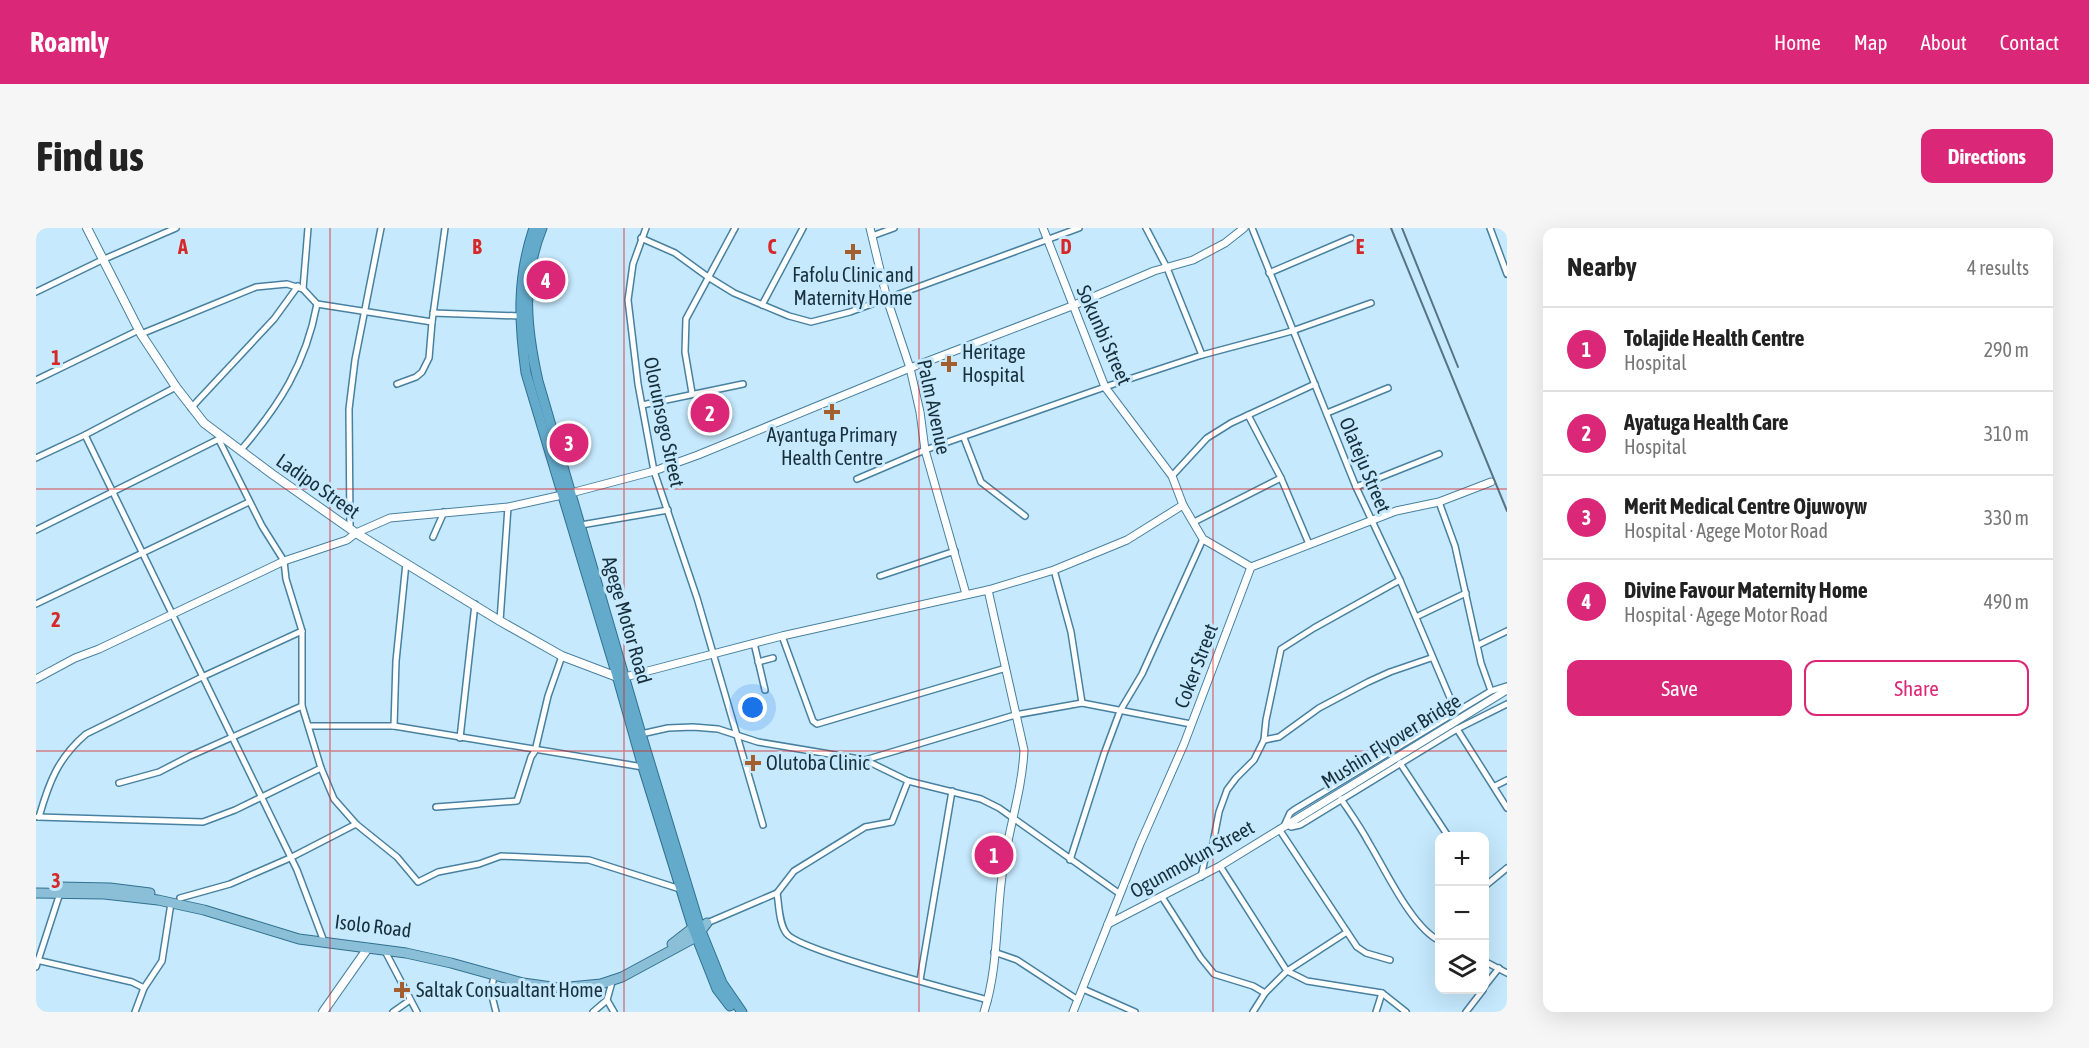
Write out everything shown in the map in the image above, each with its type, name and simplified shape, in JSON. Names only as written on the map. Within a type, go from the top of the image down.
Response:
[{"type":"highway","name":"Agege Motor Road","points":[[534,228],[526,253],[520,292],[526,373],[567,494],[581,525],[643,768],[682,890],[722,983],[742,1012]]},
{"type":"highway","name":"Agege Motor Road","points":[[543,228],[530,267],[527,303],[529,342],[538,381],[567,494],[621,678],[641,734],[717,989],[734,1012]]},
{"type":"main road","name":"Ladipo Street","points":[[87,228],[140,332],[191,408],[221,439],[353,530],[500,621],[562,656],[621,678]]},
{"type":"main road","name":"Isolo Road","points":[[36,887],[110,888],[180,898],[293,933],[323,939],[408,948],[524,977],[573,983],[609,978],[631,969],[699,928]]},
{"type":"main road","name":"Isolo Road","points":[[36,893],[121,895],[171,903],[204,910],[299,939],[432,958],[529,985],[559,988],[612,982],[644,967],[699,928]]},
{"type":"main road","points":[[323,1012],[368,948]]},
{"type":"street","points":[[36,292],[176,228]]},
{"type":"street","points":[[191,408],[301,287],[308,228]]},
{"type":"street","points":[[36,679],[75,658],[99,649],[284,561],[347,540],[353,530],[349,409],[355,360],[381,228]]},
{"type":"street","points":[[397,384],[416,377],[422,372],[429,358],[445,228]]},
{"type":"street","name":"Olorunsogo Street","points":[[646,228],[631,274],[628,300],[642,405],[654,471],[713,654],[764,825]]},
{"type":"street","points":[[692,393],[685,352],[686,319],[735,228]]},
{"type":"street","points":[[762,305],[804,228]]},
{"type":"street","name":"Palm Avenue","points":[[870,228],[887,299],[910,368],[926,450],[966,594]]},
{"type":"street","points":[[872,236],[894,228]]},
{"type":"street","name":"Sokunbi Street","points":[[1043,228],[1105,387],[1172,476],[1203,539]]},
{"type":"street","points":[[641,238],[675,253],[734,293],[789,316],[811,322],[850,312],[1079,228]]},
{"type":"street","points":[[1146,228],[1167,268],[1202,355]]},
{"type":"street","points":[[353,530],[390,518],[508,507],[654,471],[910,368],[1072,306],[1154,271],[1193,260],[1225,243],[1244,228]]},
{"type":"street","name":"Olateju Street","points":[[1252,228],[1356,487],[1400,580],[1431,658],[1456,712]]},
{"type":"street","points":[[1490,228],[1507,274]]},
{"type":"street","points":[[1269,273],[1351,238]]},
{"type":"street","points":[[36,380],[140,332],[256,287],[287,284],[301,287],[317,304],[432,322]]},
{"type":"street","points":[[857,479],[926,450],[1105,387],[1202,355],[1292,331],[1371,303]]},
{"type":"street","points":[[240,451],[289,386],[312,334],[317,304]]},
{"type":"street","points":[[433,313],[520,316]]},
{"type":"street","points":[[642,405],[743,384]]},
{"type":"street","points":[[1172,476],[1208,438],[1248,415],[1315,384]]},
{"type":"street","points":[[36,458],[176,387]]},
{"type":"street","points":[[1326,413],[1388,388]]},
{"type":"street","points":[[1248,415],[1281,478],[1309,544]]},
{"type":"street","points":[[85,435],[297,870],[323,939]]},
{"type":"street","points":[[964,438],[981,482],[1025,516]]},
{"type":"street","points":[[36,530],[221,439],[249,502],[273,546],[284,561],[286,579],[302,632],[302,706],[321,768],[334,799],[356,824],[397,857],[418,882],[438,872],[479,864],[501,856],[589,860],[682,890]]},
{"type":"street","points":[[1356,487],[1439,454]]},
{"type":"street","points":[[1194,522],[1281,478]]},
{"type":"street","points":[[1070,860],[1120,711],[1142,674],[1203,539],[1251,567],[1371,520],[1406,508],[1438,502],[1491,482]]},
{"type":"street","points":[[36,604],[249,502]]},
{"type":"street","points":[[1438,502],[1455,546],[1481,663],[1491,691]]},
{"type":"street","points":[[621,678],[782,636],[988,590],[1054,570],[1127,540],[1184,504]]},
{"type":"street","points":[[500,621],[508,507]]},
{"type":"street","points":[[581,525],[668,510]]},
{"type":"street","points":[[433,537],[444,512]]},
{"type":"street","points":[[880,576],[955,551]]},
{"type":"street","points":[[394,726],[396,661],[406,563]]},
{"type":"street","name":"Coker Street","points":[[1073,1012],[1191,724],[1251,567]]},
{"type":"street","points":[[1054,570],[1071,632],[1082,703]]},
{"type":"street","points":[[1201,877],[1205,859],[1212,848],[1219,812],[1227,790],[1254,760],[1264,740],[1281,649],[1400,580]]},
{"type":"street","points":[[984,1012],[988,1000],[1001,878],[1014,819],[1024,750],[988,590]]},
{"type":"street","points":[[1416,617],[1466,593]]},
{"type":"street","points":[[460,738],[475,604]]},
{"type":"street","points":[[1478,645],[1507,631]]},
{"type":"street","points":[[302,632],[202,677],[87,734],[70,748],[56,768],[37,817],[211,821],[321,768]]},
{"type":"street","points":[[782,636],[813,721],[817,724],[1006,668]]},
{"type":"street","points":[[754,643],[765,690]]},
{"type":"street","points":[[436,807],[517,801],[531,756],[535,751],[548,696],[562,656]]},
{"type":"street","points":[[758,662],[773,658]]},
{"type":"street","points":[[1264,740],[1279,737],[1319,708],[1382,675],[1431,658]]},
{"type":"street","points":[[1285,824],[1294,810],[1491,691],[1507,688]]},
{"type":"street","name":"Mushin Flyover Bridge","points":[[1285,824],[1507,688]]},
{"type":"street","points":[[865,760],[1015,715],[1082,703],[1191,724]]},
{"type":"street","points":[[1285,824],[1291,827],[1300,825],[1457,729],[1507,704]]},
{"type":"street","points":[[119,783],[159,772],[302,706]]},
{"type":"street","points":[[309,726],[394,726],[643,768]]},
{"type":"street","points":[[641,734],[668,728],[693,726],[718,729],[758,742],[865,760],[908,780],[981,799],[999,808],[1120,894]]},
{"type":"street","points":[[1457,729],[1507,808]]},
{"type":"street","points":[[1400,764],[1445,832]]},
{"type":"street","points":[[699,928],[777,894],[794,871],[865,827],[892,822],[908,780]]},
{"type":"street","points":[[1495,786],[1507,780]]},
{"type":"street","points":[[920,980],[952,792]]},
{"type":"street","points":[[1341,800],[1369,842],[1401,898],[1435,938]]},
{"type":"street","points":[[180,898],[230,884],[290,858],[356,824]]},
{"type":"street","points":[[1285,824],[1357,947],[1366,953],[1390,960]]},
{"type":"street","name":"Ogunmokun Street","points":[[1108,924],[1201,877],[1285,824]]},
{"type":"street","points":[[1220,866],[1287,971],[1307,981],[1382,993],[1406,1012]]},
{"type":"street","points":[[1489,883],[1507,868]]},
{"type":"street","points":[[36,967],[60,892]]},
{"type":"street","points":[[777,894],[786,933],[794,939],[830,953],[988,1000]]},
{"type":"street","points":[[1162,897],[1201,958],[1214,974],[1253,986],[1266,993]]},
{"type":"street","points":[[135,1012],[144,988],[162,961],[171,903]]},
{"type":"street","points":[[1253,1012],[1266,993],[1287,971],[1347,932]]},
{"type":"street","points":[[384,950],[417,1012]]},
{"type":"street","points":[[994,952],[1017,960],[1078,1000]]},
{"type":"street","points":[[38,960],[132,982],[144,988]]},
{"type":"street","points":[[1489,964],[1507,973]]},
{"type":"street","points":[[1489,981],[1499,968]]},
{"type":"street","points":[[494,976],[491,992],[496,1012]]},
{"type":"street","points":[[593,1012],[607,1000],[612,982]]},
{"type":"street","points":[[1083,989],[1135,1012]]},
{"type":"street","points":[[1376,1012],[1382,993]]},
{"type":"street","points":[[1466,1012],[1480,994]]},
{"type":"street","points":[[393,1012],[410,1000]]},
{"type":"street","points":[[607,1000],[614,1012]]},
{"type":"railway","points":[[1391,228],[1507,511]]},
{"type":"railway","points":[[1402,228],[1458,367]]},
{"type":"place","name":"Fafolu Clinic and Maternity Home","points":[[853,252]]},
{"type":"place","name":"Divine Favour Maternity Home","points":[[546,280]]},
{"type":"place","name":"Heritage Hospital","points":[[949,364]]},
{"type":"place","name":"Ayantuga Primary Health Centre","points":[[832,412]]},
{"type":"place","name":"Ayatuga Health Care","points":[[710,413]]},
{"type":"place","name":"Merit Medical Centre Ojuwoyw","points":[[569,443]]},
{"type":"place","name":"Olutoba Clinic","points":[[753,763]]},
{"type":"place","name":"Tolajide Health Centre","points":[[994,855]]},
{"type":"place","name":"Saltak Consualtant Home","points":[[402,990]]}]
